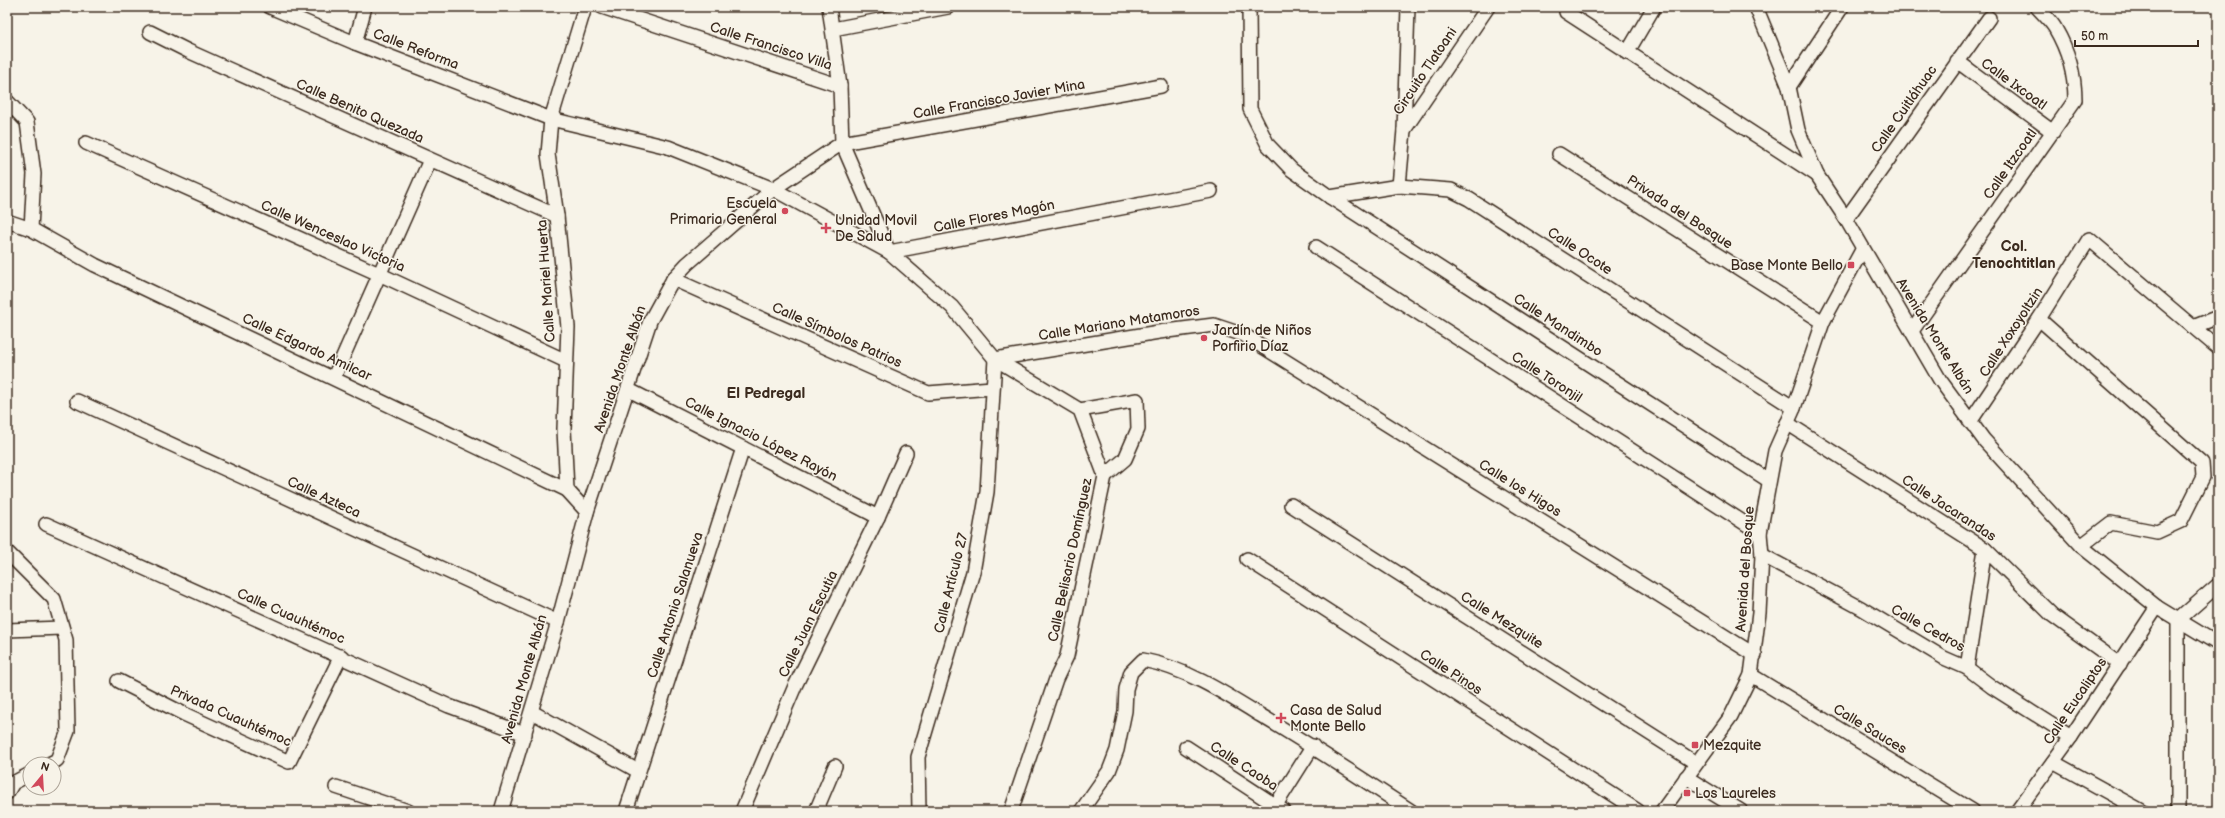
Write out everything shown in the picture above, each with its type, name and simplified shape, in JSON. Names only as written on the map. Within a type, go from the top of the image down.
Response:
[{"type":"street","name":"Calle Reforma","points":[[270,7],[355,43],[551,118],[668,147],[773,189]]},
{"type":"street","points":[[355,43],[365,7]]},
{"type":"street","name":"Calle Mariel Huerta","points":[[567,490],[564,429],[568,327],[558,216],[548,154],[551,118],[585,7]]},
{"type":"street","name":"Calle Francisco Villa","points":[[602,7],[840,86]]},
{"type":"street","points":[[829,7],[840,86],[842,143],[889,252]]},
{"type":"street","points":[[833,29],[948,7]]},
{"type":"street","name":"Calle Mandimbo","points":[[1249,7],[1250,108],[1268,145],[1292,170],[1330,197],[1768,480]]},
{"type":"street","name":"Circuito Tlatoani","points":[[1404,130],[1408,7]]},
{"type":"street","name":"Circuito Tlatoani","points":[[1404,130],[1488,7]]},
{"type":"street","points":[[1627,53],[1654,7]]},
{"type":"street","name":"Avenida Monte Albán","points":[[1756,7],[1789,87],[1798,130],[1817,175],[1846,219],[1862,250],[1912,331],[1940,380],[1970,422],[1984,440],[2081,546],[2157,607],[2218,644]]},
{"type":"street","points":[[1789,87],[1842,7]]},
{"type":"street","name":"Calle Itzcoatl","points":[[1912,331],[2075,100],[2075,82],[2071,65],[2055,28],[2037,7]]},
{"type":"street","points":[[1566,12],[1817,175]]},
{"type":"street","name":"Calle Cuitláhuac","points":[[1846,219],[1989,18]]},
{"type":"street","name":"Calle Benito Quezada","points":[[150,32],[188,51],[558,216]]},
{"type":"street","name":"Calle Ixcoatl","points":[[1957,61],[2053,132]]},
{"type":"street","name":"Calle Francisco Javier Mina","points":[[842,143],[1161,86]]},
{"type":"street","points":[[7,101],[27,122],[34,174],[31,229]]},
{"type":"street","points":[[1399,186],[1404,130]]},
{"type":"street","name":"Avenida Monte Albán","points":[[501,811],[558,622],[587,512],[629,390],[650,321],[673,279],[773,189],[842,143]]},
{"type":"street","name":"Calle Wenceslao Victoria","points":[[86,144],[379,274],[566,361]]},
{"type":"street","name":"Privada del Bosque","points":[[1559,154],[1824,322]]},
{"type":"street","points":[[334,378],[430,160]]},
{"type":"street","name":"Calle Ocote","points":[[1330,197],[1399,186],[1450,190],[1469,199],[1794,408]]},
{"type":"street","points":[[773,189],[889,252],[952,306],[995,359],[1080,410],[1137,400],[1138,429],[1125,459],[1105,476]]},
{"type":"street","name":"Calle Flores Magón","points":[[889,252],[1211,191]]},
{"type":"street","name":"Calle Edgardo Amilcar","points":[[7,221],[31,229],[95,266],[334,378],[567,490],[587,512]]},
{"type":"street","name":"Calle Xoxoyoltzin","points":[[1970,422],[2039,319],[2089,239],[2193,327]]},
{"type":"street","name":"Calle Toronjil","points":[[1316,247],[1760,533]]},
{"type":"street","name":"Avenida del Bosque","points":[[1662,811],[1731,716],[1751,675],[1755,655],[1762,555],[1760,533],[1768,480],[1775,451],[1794,408],[1824,322],[1862,250]]},
{"type":"street","name":"Calle Símbolos Patrios","points":[[673,279],[928,393],[992,388]]},
{"type":"street","points":[[2218,317],[2193,327],[2218,348]]},
{"type":"street","points":[[2039,319],[2202,463],[2203,477],[2181,521],[2157,532],[2110,523],[2081,546]]},
{"type":"street","name":"Calle Mariano Matamoros","points":[[995,359],[1159,332],[1214,325],[1244,335],[1268,348]]},
{"type":"street","name":"Calle los Higos","points":[[1268,348],[1755,655]]},
{"type":"street","name":"Calle Artículo 27","points":[[919,811],[918,757],[973,572],[987,492],[992,388],[995,359]]},
{"type":"street","name":"Calle Ignacio López Rayón","points":[[629,390],[878,517]]},
{"type":"street","name":"Calle Azteca","points":[[77,401],[558,622]]},
{"type":"street","name":"Calle Belisario Domínguez","points":[[1011,811],[1056,679],[1067,656],[1105,476],[1080,410]]},
{"type":"street","name":"Calle Jacarandas","points":[[1788,423],[1985,549],[2052,615],[2120,664]]},
{"type":"street","name":"Calle Antonio Salanueva","points":[[626,811],[743,448]]},
{"type":"street","name":"Calle Juan Escutia","points":[[742,811],[795,686],[878,517],[906,453]]},
{"type":"street","name":"Calle Mezquite","points":[[1291,505],[1696,763]]},
{"type":"street","name":"Calle Cuauhtémoc","points":[[46,524],[449,706],[525,734]]},
{"type":"street","points":[[1968,668],[1985,549]]},
{"type":"street","points":[[7,552],[54,599],[66,640],[68,731],[59,756]]},
{"type":"street","name":"Calle Cedros","points":[[1762,555],[1861,608],[1944,658],[1968,668],[1992,687],[2071,737]]},
{"type":"street","name":"Calle Pinos","points":[[1247,559],[1638,811]]},
{"type":"street","points":[[2178,811],[2178,620],[2218,585]]},
{"type":"street","name":"Calle Eucaliptos","points":[[2017,811],[2071,737],[2157,607]]},
{"type":"street","points":[[7,630],[62,628]]},
{"type":"street","name":"Privada Cuauhtémoc","points":[[119,681],[184,714],[289,762],[341,656]]},
{"type":"street","points":[[1081,811],[1109,771],[1117,750],[1125,711],[1126,689],[1131,672],[1143,660],[1163,664],[1214,687],[1313,746],[1411,811]]},
{"type":"street","name":"Calle Sauces","points":[[1751,675],[1973,811]]},
{"type":"street","points":[[532,712],[638,771]]},
{"type":"street","points":[[1277,809],[1313,746]]},
{"type":"street","name":"Calle Caoba","points":[[1186,747],[1277,809]]},
{"type":"street","points":[[2053,762],[2142,811]]},
{"type":"street","points":[[816,811],[835,766]]},
{"type":"street","points":[[1686,777],[1741,811]]},
{"type":"street","points":[[7,793],[13,783],[22,778]]},
{"type":"street","points":[[336,787],[408,811]]},
{"type":"place","name":"Escuela Primaria General","points":[[785,211]]},
{"type":"place","name":"Unidad Movil De Salud","points":[[826,228]]},
{"type":"place","name":"Base Monte Bello","points":[[1851,265]]},
{"type":"place","name":"Jardín de Niños Porfirio Díaz","points":[[1204,338]]},
{"type":"place","name":"Casa de Salud Monte Bello","points":[[1281,718]]},
{"type":"place","name":"Mezquite","points":[[1695,745]]},
{"type":"place","name":"Los Laureles","points":[[1687,793]]},
{"type":"district","name":"Col. Tenochtitlan","points":[[2014,254]]},
{"type":"district","name":"El Pedregal","points":[[766,393]]}]
